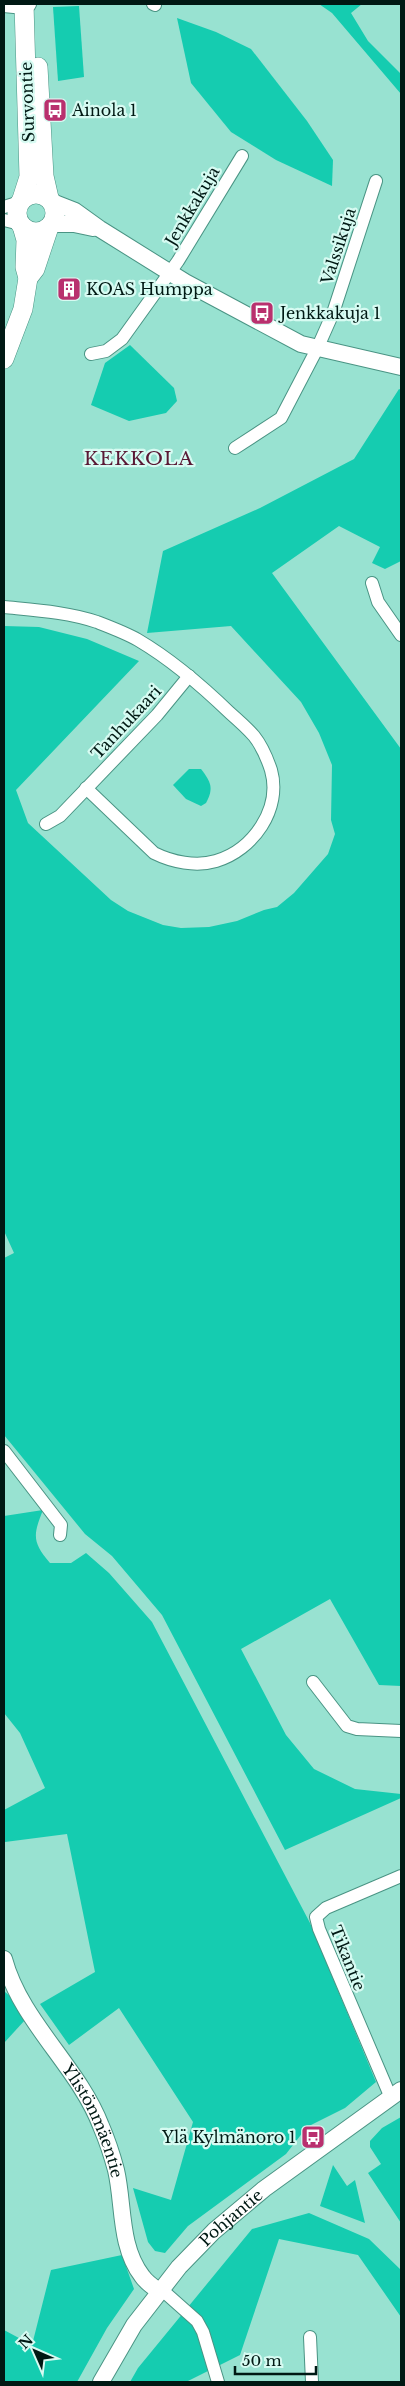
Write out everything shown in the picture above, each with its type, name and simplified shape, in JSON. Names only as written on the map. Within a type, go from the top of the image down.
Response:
[{"type":"main road","name":"Survontie","points":[[28,4],[44,176],[50,200]]},
{"type":"main road","name":"Survontie","points":[[15,203],[29,177],[28,4]]},
{"type":"main road","points":[[4,359],[23,309],[28,278],[25,267],[26,240],[15,224],[17,213],[15,203],[32,194],[44,195],[50,200],[55,215],[35,269],[28,278]]},
{"type":"main road","points":[[15,224],[27,230],[38,232],[50,226]]},
{"type":"street","points":[[4,4],[28,4]]},
{"type":"street","name":"Jenkkakuja","points":[[92,354],[106,351],[122,339],[178,261],[242,156]]},
{"type":"street","name":"Valssikuja","points":[[235,448],[281,418],[317,349],[333,313],[376,181]]},
{"type":"street","points":[[50,200],[75,211],[169,272],[301,344],[401,368]]},
{"type":"street","points":[[50,226],[74,224],[100,229]]},
{"type":"street","points":[[372,583],[378,602],[401,635]]},
{"type":"street","points":[[4,607],[44,611],[95,622],[137,639],[189,676],[253,735],[262,748],[271,772],[273,795],[262,828],[246,844],[229,856],[216,861],[192,864],[165,858],[144,844],[86,788]]},
{"type":"street","name":"Tanhukaari","points":[[46,824],[60,816],[157,715],[189,676]]},
{"type":"street","points":[[4,1451],[61,1525],[60,1535]]},
{"type":"street","points":[[313,1682],[347,1726],[357,1729],[401,1731]]},
{"type":"street","name":"Tikantie","points":[[396,2094],[319,1930],[316,1917],[326,1908],[401,1876]]},
{"type":"street","name":"Ylistönmäentie","points":[[4,1959],[7,1979],[82,2091],[101,2124],[116,2170],[124,2228],[131,2255],[142,2276],[160,2290]]},
{"type":"street","name":"Pohjantie","points":[[101,2382],[134,2325],[160,2290],[214,2231],[239,2209],[396,2094]]},
{"type":"street","points":[[160,2290],[197,2320],[203,2332],[218,2382]]},
{"type":"street","points":[[310,2336],[312,2382]]},
{"type":"green space","points":[[319,4],[362,4],[351,13],[368,41],[401,74],[401,94],[332,13]]},
{"type":"green space","points":[[79,6],[84,77],[58,81],[53,7]]},
{"type":"green space","points":[[177,18],[216,32],[251,49],[307,121],[333,160],[332,186],[276,160],[231,132],[191,83]]},
{"type":"green space","points":[[130,345],[174,388],[177,401],[166,413],[129,421],[91,405],[105,363]]},
{"type":"green space","points":[[399,389],[401,390],[401,561],[385,569],[372,563],[380,547],[339,526],[272,573],[401,749],[401,1686],[379,1685],[330,1599],[241,1649],[286,1735],[314,1769],[355,1789],[401,1794],[401,1798],[285,1850],[162,1615],[112,1556],[85,1534],[4,1435],[4,1258],[14,1253],[4,1231],[4,626],[39,627],[87,639],[139,661],[16,790],[28,823],[111,900],[128,911],[163,925],[181,928],[209,927],[237,921],[277,907],[294,893],[328,854],[335,834],[331,820],[332,765],[319,733],[301,702],[231,626],[147,633],[163,551],[260,508],[354,459]]},
{"type":"green space","points":[[189,769],[201,769],[210,785],[211,789],[206,803],[201,806],[186,799],[173,785]]},
{"type":"green space","points":[[43,1510],[37,1526],[36,1538],[37,1544],[50,1563],[71,1563],[86,1553],[109,1573],[152,1622],[310,1923],[376,2082],[345,2108],[307,2127],[286,2154],[188,2226],[165,2253],[155,2251],[148,2242],[133,2188],[171,2200],[193,2122],[119,2008],[69,2045],[40,2004],[95,1972],[67,1834],[5,1842],[4,1810],[45,1788],[20,1733],[4,1713],[4,1516]]},
{"type":"green space","points":[[4,1991],[12,1998],[25,2020],[4,2043]]},
{"type":"green space","points":[[401,2117],[401,2223],[368,2173],[381,2164],[370,2147],[370,2141],[382,2128]]},
{"type":"green space","points":[[333,2165],[347,2186],[355,2180],[365,2223],[320,2206]]},
{"type":"green space","points":[[309,2213],[369,2239],[401,2270],[401,2317],[358,2255],[279,2239],[240,2355],[186,2382],[130,2382],[138,2368],[252,2229]]},
{"type":"green space","points":[[122,2255],[134,2289],[107,2328],[77,2382],[4,2382],[4,2330],[32,2345],[51,2270]]},
{"type":"place","name":"Ainola 1","points":[[55,110]]},
{"type":"place","name":"KOAS Humppa","points":[[69,289]]},
{"type":"place","name":"Jenkkakuja 1","points":[[262,313]]},
{"type":"place","name":"Ylä Kylmänoro 1","points":[[313,2137]]},
{"type":"district","name":"KEKKOLA","points":[[139,458]]}]
